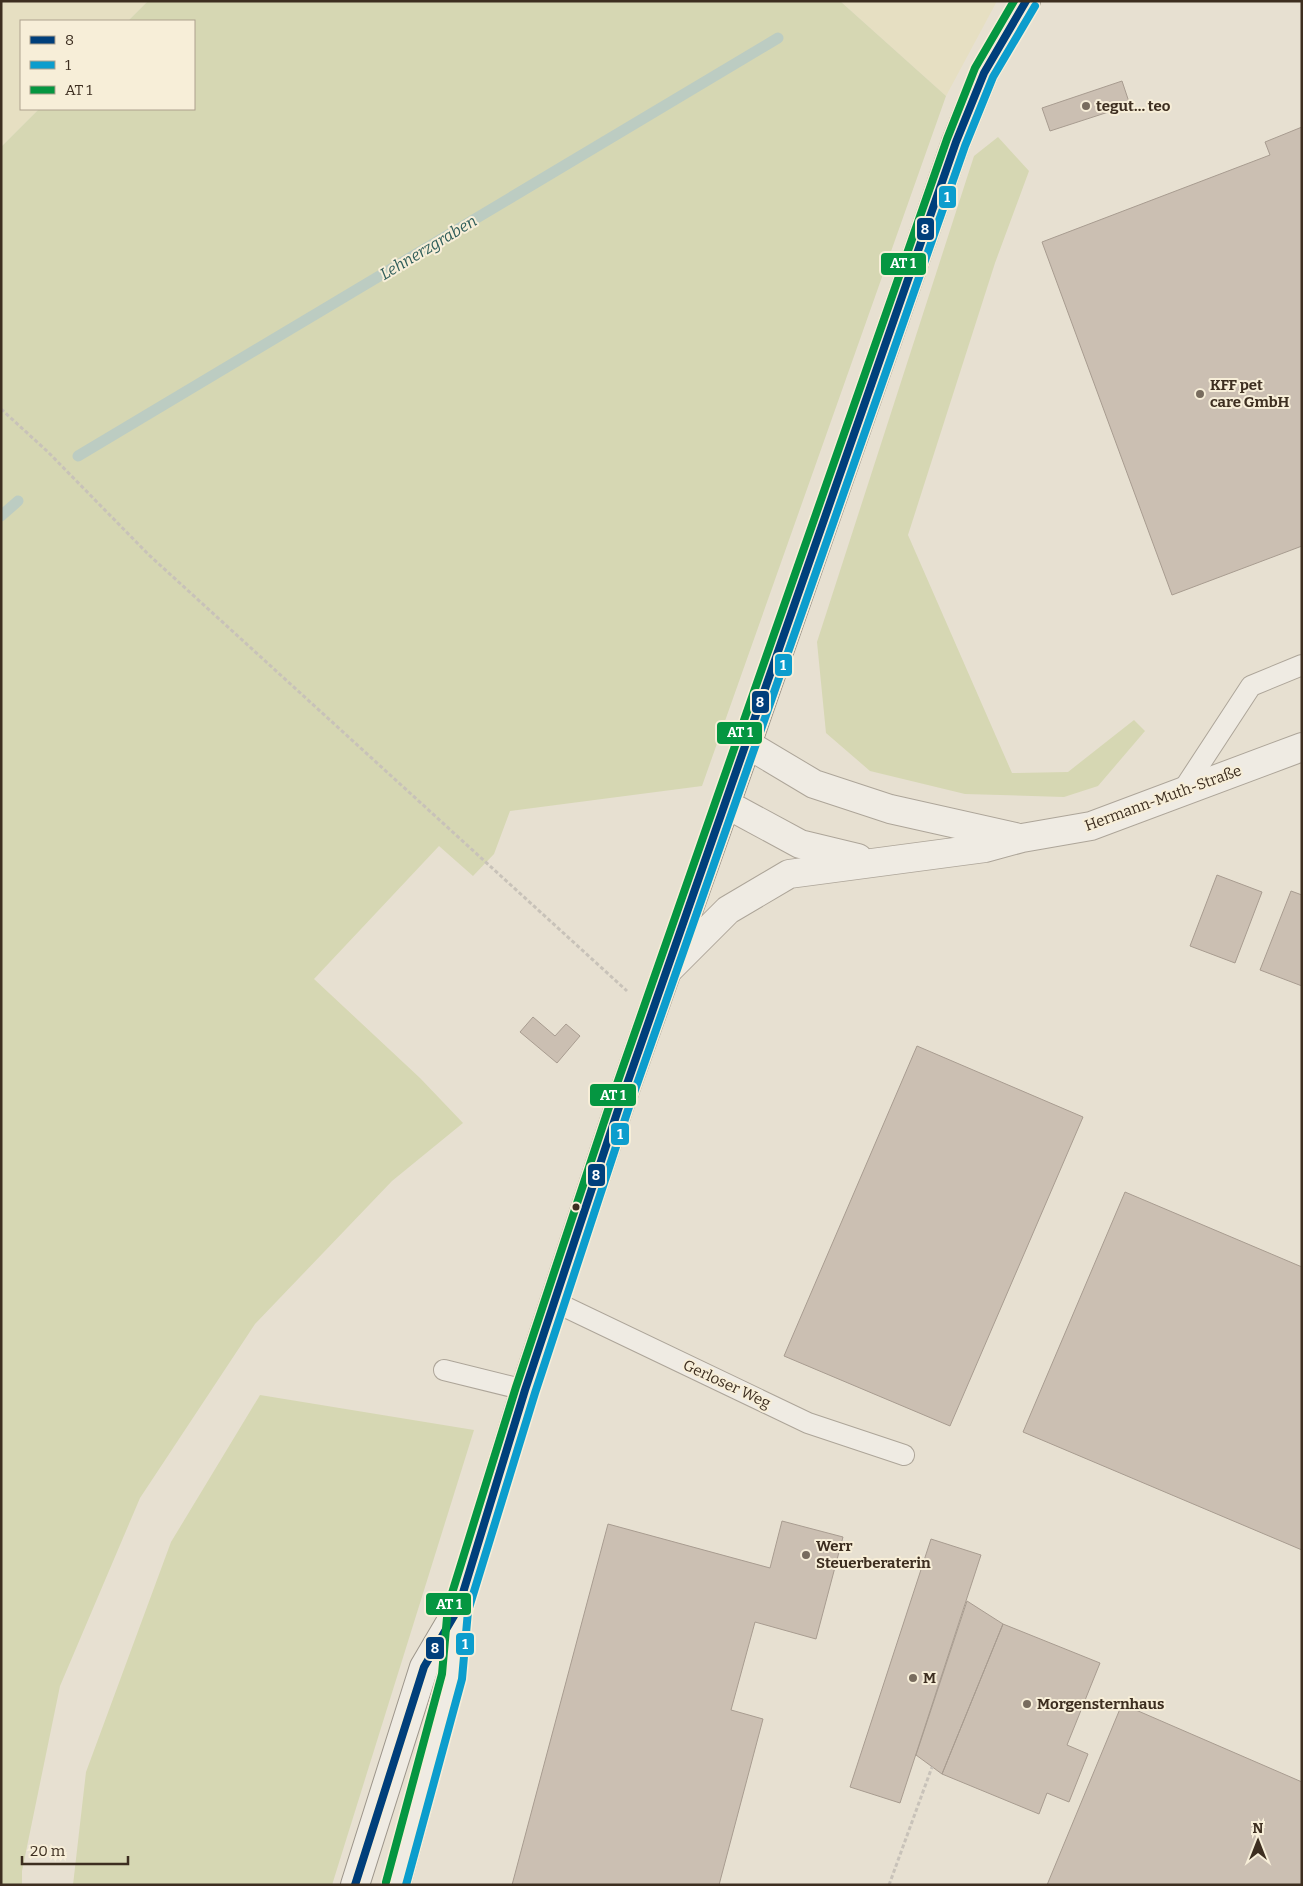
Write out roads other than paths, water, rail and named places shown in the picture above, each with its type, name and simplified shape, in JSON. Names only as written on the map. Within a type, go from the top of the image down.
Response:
[{"type":"street","points":[[396,1885],[452,1676],[458,1609],[554,1302],[652,1014],[748,744],[956,142],[984,73],[1023,3]]},
{"type":"street","name":"Hermann-Muth-Straße","points":[[748,744],[814,784],[890,809],[1022,838]]},
{"type":"street","name":"Hermann-Muth-Straße","points":[[668,970],[728,910],[789,874],[985,848],[1022,838],[1091,826],[1302,747]]},
{"type":"street","name":"Hermann-Muth-Straße","points":[[726,804],[800,844],[873,862]]},
{"type":"street","points":[[355,1885],[424,1667],[458,1609]]},
{"type":"lane","points":[[1181,792],[1251,686],[1302,665]]},
{"type":"lane","name":"Gerloser Weg","points":[[554,1302],[808,1423],[904,1455]]},
{"type":"lane","points":[[444,1370],[525,1390]]},
{"type":"waterway","name":"Lehnerzgraben","points":[[78,456],[778,38]]},
{"type":"waterway","name":"Lehnerzgraben","points":[[1,516],[18,501]]},
{"type":"place","name":"tegut… teo","points":[[1086,106]]},
{"type":"place","name":"KFF pet care GmbH","points":[[1200,394]]},
{"type":"place","name":"Werr Steuerberaterin","points":[[806,1555]]},
{"type":"place","name":"M","points":[[913,1678]]},
{"type":"place","name":"Morgensternhaus","points":[[1027,1704]]}]
